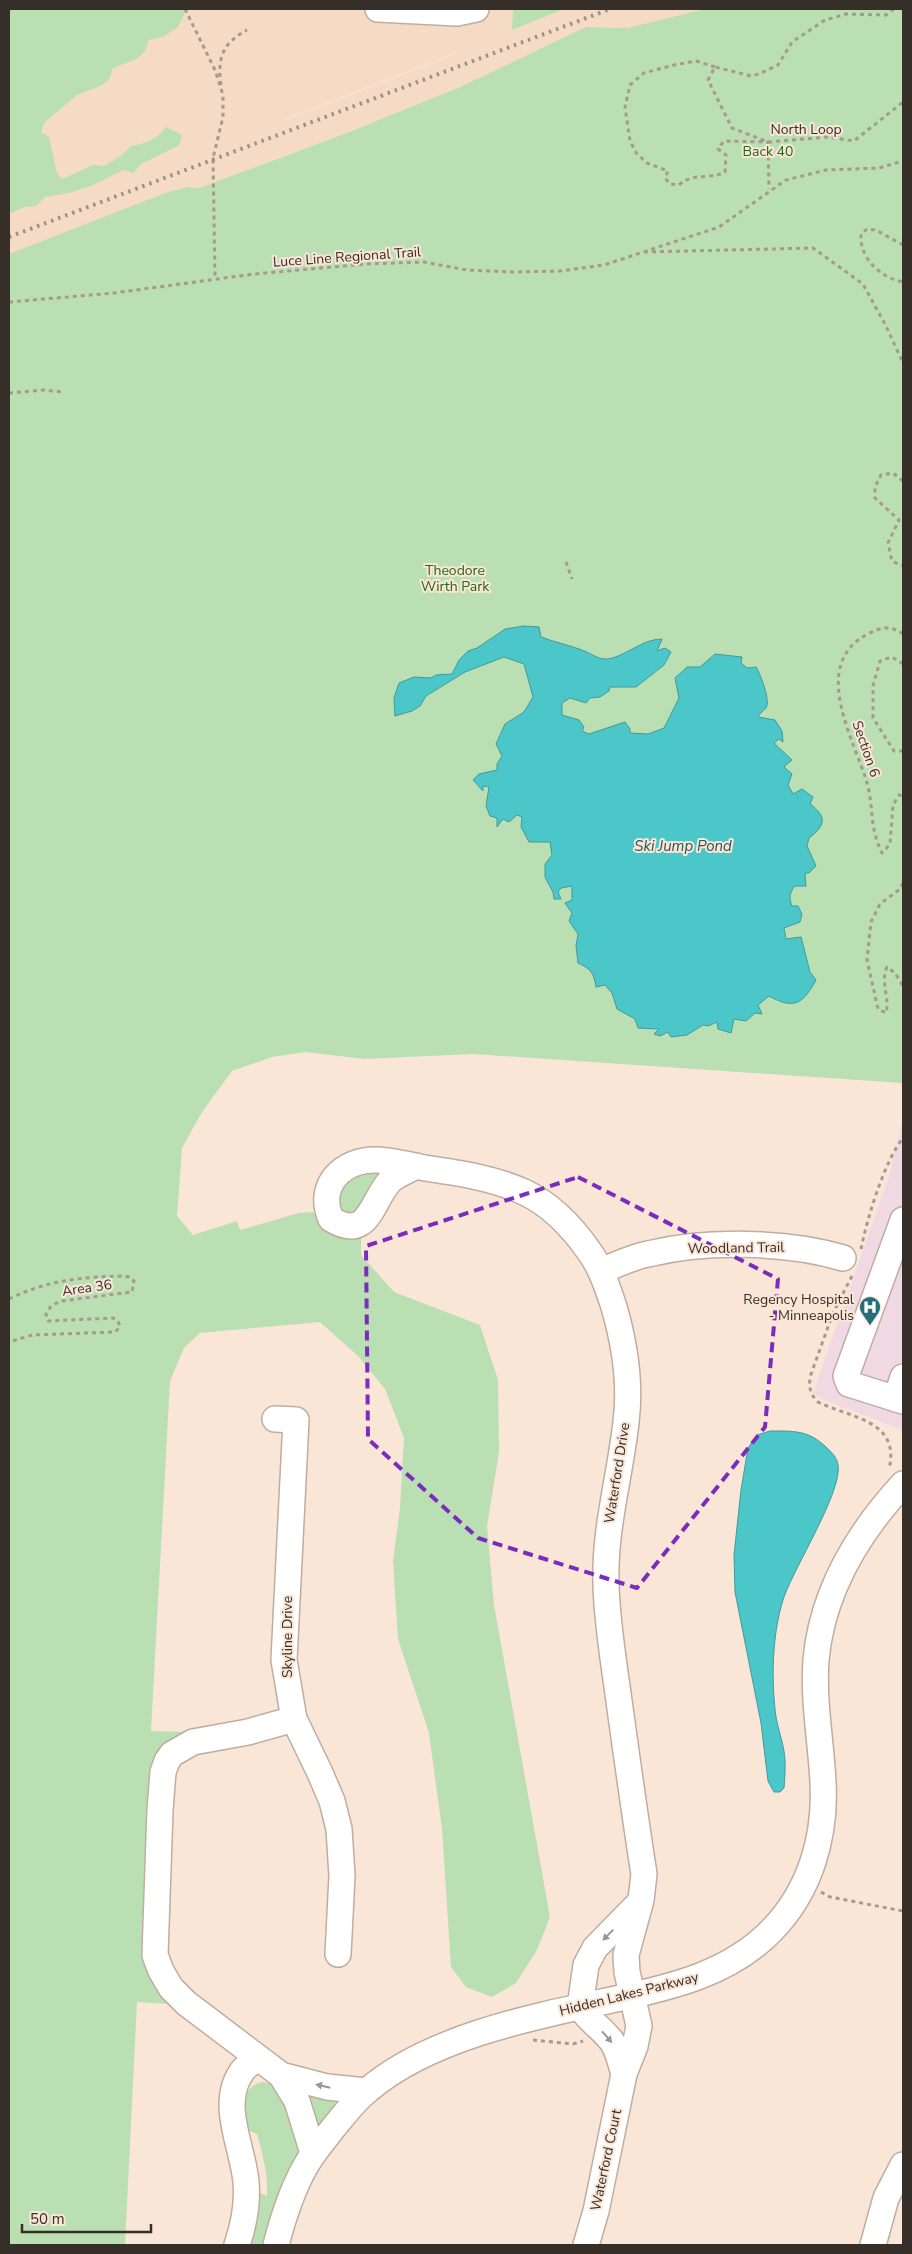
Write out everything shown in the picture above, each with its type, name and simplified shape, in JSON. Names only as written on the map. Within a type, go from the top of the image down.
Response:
[{"type":"street","points":[[378,9],[457,13],[476,9]]},
{"type":"street","name":"Waterford Drive","points":[[416,1166],[504,1184],[546,1205],[564,1220],[591,1254],[601,1271],[619,1325],[628,1385],[626,1423],[610,1515],[605,1570],[609,1625],[644,1874],[642,1900],[626,1956],[627,1972],[633,1995]]},
{"type":"street","points":[[901,1393],[849,1384],[846,1376],[903,1220]]},
{"type":"street","name":"Woodland Trail","points":[[601,1271],[647,1254],[700,1246],[800,1248],[851,1255]]},
{"type":"street","name":"Skyline Drive","points":[[275,1419],[296,1420],[284,1642],[286,1679],[294,1719],[332,1801],[339,1829],[342,1876],[338,1954]]},
{"type":"street","name":"Hidden Lakes Parkway","points":[[276,2245],[285,2210],[313,2153],[366,2091],[407,2064],[440,2047],[475,2034],[633,1995],[712,1972],[748,1952],[771,1931],[794,1904],[805,1883],[817,1847],[822,1816],[823,1780],[815,1688],[816,1659],[823,1622],[835,1585],[850,1552],[883,1506],[903,1484]]},
{"type":"street","points":[[294,1719],[248,1732],[193,1742],[172,1754],[163,1772],[155,1954],[161,1972],[176,1993],[186,2003],[281,2075],[327,2087],[366,2091]]},
{"type":"street","points":[[580,2007],[586,1964],[595,1948],[642,1900]]},
{"type":"street","name":"Waterford Court","points":[[586,2245],[596,2211],[624,2074],[635,2046],[639,2026],[633,1995]]},
{"type":"street","name":"Waterford Court","points":[[580,2007],[588,2019],[610,2038],[617,2050],[624,2074]]},
{"type":"street","points":[[237,2245],[247,2205],[246,2181],[232,2117],[232,2104],[235,2087],[243,2070],[257,2058]]},
{"type":"street","points":[[281,2075],[297,2101],[313,2153]]},
{"type":"street","points":[[873,2245],[886,2198],[903,2165]]},
{"type":"path","points":[[185,9],[214,70],[222,95]]},
{"type":"path","points":[[769,190],[768,142],[724,141],[718,149],[726,155],[725,172],[718,176],[706,175],[686,179],[679,185],[670,184],[665,178],[668,171],[647,163],[637,154],[630,141],[625,107],[630,85],[644,73],[696,61],[751,76],[759,74],[778,65],[792,42],[824,20],[846,14],[886,15],[894,9]]},
{"type":"path","points":[[215,279],[213,158],[223,117],[219,74],[225,48],[231,39],[247,30]]},
{"type":"path","name":"North Loop","points":[[715,67],[708,80],[732,128],[768,142],[828,137],[854,141],[903,102]]},
{"type":"path","name":"Luce Line Regional Trail","points":[[9,302],[114,293],[310,268],[424,262],[467,270],[513,272],[560,271],[604,265],[719,226],[786,180],[826,170],[879,168],[903,161]]},
{"type":"path","points":[[903,245],[876,230],[868,229],[861,234],[863,251],[873,265],[886,275],[903,282]]},
{"type":"path","points":[[640,252],[813,248],[862,284],[886,326],[903,363]]},
{"type":"path","points":[[9,393],[44,390],[63,392]]},
{"type":"path","points":[[903,481],[893,473],[881,475],[875,487],[875,498],[899,520],[888,544],[892,561],[903,566]]},
{"type":"path","points":[[566,562],[572,579]]},
{"type":"path","name":"Section 6","points":[[903,634],[894,628],[877,629],[863,636],[845,654],[838,676],[838,699],[851,743],[867,784],[874,837],[882,853],[890,844],[893,805],[900,794],[903,796]]},
{"type":"path","name":"Section 6","points":[[903,664],[892,658],[880,660],[874,686],[873,718],[894,751],[903,751]]},
{"type":"path","points":[[903,883],[900,888],[880,904],[871,922],[867,960],[878,1009],[886,1013],[888,1005],[883,974],[887,967],[895,973],[903,986]]},
{"type":"path","points":[[851,1255],[864,1232],[889,1163],[903,1138]]},
{"type":"path","name":"Area 36","points":[[9,1299],[32,1287],[72,1279],[124,1276],[130,1277],[134,1281],[132,1292],[60,1301],[51,1306],[46,1314],[48,1321],[113,1318],[118,1321],[120,1327],[115,1332],[32,1335],[9,1342]]},
{"type":"path","points":[[805,1883],[830,1897],[903,1911]]},
{"type":"path","points":[[530,2040],[574,2044],[590,2037],[600,2028]]},
{"type":"highlighted area","points":[[578,1177],[778,1279],[765,1427],[637,1588],[478,1538],[368,1439],[366,1246]]},
{"type":"shaded area","points":[[160,9],[513,9],[512,30],[564,9],[705,9],[627,28],[586,27],[460,87],[352,131],[9,260],[9,123]],"holes":[[[471,47],[417,69],[285,120]]]},
{"type":"shaded area","name":"Regency Hospital - Minneapolis","points":[[903,1120],[903,1430],[824,1400],[813,1393],[889,1176]]},
{"type":"green space","points":[[9,9],[187,9],[178,27],[163,37],[148,40],[144,52],[140,56],[113,68],[109,80],[100,86],[77,95],[44,123],[41,132],[49,137],[57,173],[62,179],[93,165],[104,166],[122,155],[131,146],[142,144],[155,138],[166,127],[182,135],[179,145],[141,164],[133,173],[123,170],[91,186],[73,192],[45,197],[36,206],[25,207],[9,214]]},
{"type":"green space","points":[[513,9],[564,9],[512,30]]},
{"type":"green space","name":"Theodore Wirth Park","points":[[705,9],[903,9],[903,1083],[473,1054],[365,1059],[305,1052],[272,1057],[232,1071],[202,1112],[182,1148],[177,1216],[193,1235],[237,1221],[240,1230],[299,1213],[313,1212],[320,1218],[361,1233],[361,1255],[394,1292],[480,1325],[498,1380],[499,1452],[487,1526],[494,1605],[550,1917],[537,1950],[516,1983],[492,1997],[466,1987],[451,1967],[442,1829],[429,1733],[398,1639],[393,1561],[400,1508],[404,1438],[385,1389],[359,1357],[320,1322],[200,1333],[184,1348],[170,1381],[151,1731],[186,1732],[151,1797],[147,1799],[146,1815],[151,1818],[171,2004],[137,2002],[125,2245],[9,2245],[9,254],[168,192],[188,187],[199,188],[352,131],[460,87],[586,27],[627,28]]},
{"type":"green space","points":[[384,1170],[359,1210],[353,1215],[339,1211],[339,1190],[362,1173]]},
{"type":"green space","points":[[262,2082],[281,2089],[301,2149],[267,2245],[246,2245],[257,2192],[267,2196],[267,2180],[257,2134],[244,2129],[242,2108],[245,2095],[249,2089]]},
{"type":"green space","points":[[298,2086],[335,2097],[336,2108],[322,2123],[317,2125]]},
{"type":"water","name":"Ski Jump Pond","points":[[524,626],[539,627],[541,637],[577,648],[603,659],[618,656],[656,639],[662,639],[657,651],[665,648],[671,652],[664,665],[636,687],[610,687],[609,691],[600,697],[590,698],[586,703],[570,698],[562,703],[562,715],[579,720],[584,727],[582,731],[589,734],[625,722],[630,729],[630,733],[648,734],[664,728],[679,698],[675,678],[687,667],[700,667],[715,654],[742,657],[741,663],[747,668],[756,667],[767,699],[766,708],[758,717],[775,720],[782,731],[783,742],[779,739],[774,743],[792,760],[784,767],[792,774],[788,785],[793,794],[802,789],[813,797],[810,804],[822,817],[821,825],[809,838],[807,846],[816,866],[809,873],[805,873],[806,886],[795,886],[790,896],[792,906],[798,906],[802,914],[800,922],[784,928],[786,939],[801,937],[810,972],[816,980],[807,995],[802,999],[797,1002],[785,1003],[769,996],[758,1005],[762,1014],[755,1013],[746,1021],[734,1019],[731,1033],[718,1029],[717,1022],[708,1026],[703,1025],[687,1035],[671,1037],[668,1032],[660,1036],[654,1034],[659,1029],[638,1028],[635,1019],[617,1009],[612,993],[605,985],[596,987],[591,972],[578,963],[576,946],[578,934],[569,921],[572,913],[565,903],[572,900],[572,886],[561,888],[558,892],[561,899],[554,899],[553,892],[545,877],[545,864],[552,855],[550,842],[529,842],[521,827],[522,817],[517,815],[509,822],[503,819],[497,827],[497,818],[490,816],[486,806],[489,787],[483,786],[483,791],[473,780],[479,774],[497,770],[497,764],[502,756],[496,744],[505,724],[524,712],[533,697],[524,664],[504,657],[465,672],[426,696],[420,706],[412,711],[395,716],[394,698],[399,683],[414,677],[431,678],[436,675],[452,674],[459,660],[468,651],[477,648],[505,629]]},
{"type":"water","points":[[770,1431],[794,1432],[813,1437],[832,1453],[838,1465],[838,1477],[833,1492],[817,1530],[789,1584],[777,1625],[773,1688],[776,1717],[785,1756],[784,1788],[780,1792],[774,1792],[768,1781],[761,1723],[735,1592],[734,1555],[748,1448],[757,1435]]},
{"type":"railway","points":[[9,237],[610,9]]},
{"type":"place","name":"Regency Hospital - Minneapolis","points":[[870,1326]]},
{"type":"park label","name":"Back 40","points":[[768,151]]}]
